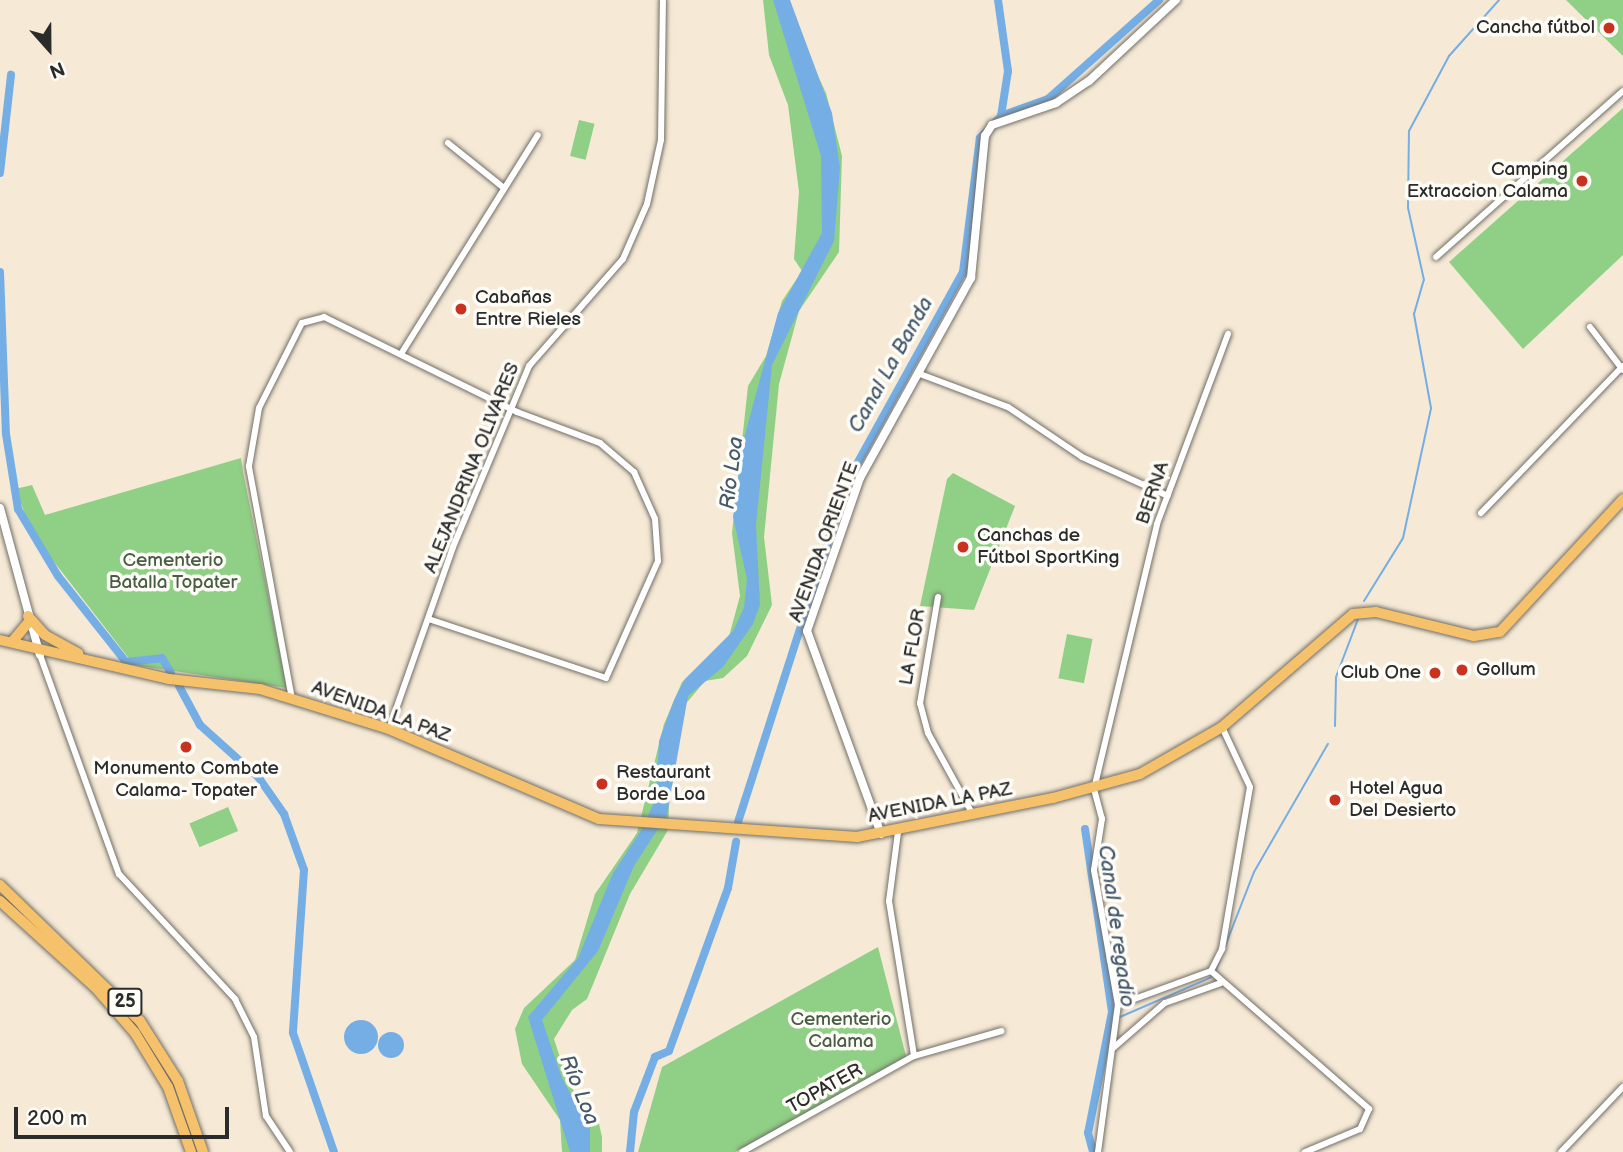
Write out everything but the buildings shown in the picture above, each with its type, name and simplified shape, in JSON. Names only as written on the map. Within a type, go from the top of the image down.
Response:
[{"type":"highway","name":"25","points":[[0,885],[140,1020],[177,1082],[203,1152]]},
{"type":"highway","name":"25","points":[[0,901],[86,978],[135,1033],[167,1087],[191,1152]]},
{"type":"main road","name":"AVENIDA LA PAZ","points":[[0,642],[292,699],[390,729],[598,819],[690,827],[881,834],[1094,789],[1175,758],[1222,727],[1353,614],[1376,611],[1475,636],[1504,630],[1590,528],[1623,499]]},
{"type":"main road","points":[[12,642],[28,619],[48,638],[89,660]]},
{"type":"main road","name":"AVENIDA LA PAZ","points":[[0,642],[12,642],[38,651]]},
{"type":"street","name":"ALEJANDRINA OLIVARES","points":[[390,729],[510,408],[542,348],[623,259],[647,204],[661,140],[663,0]]},
{"type":"street","name":"AVENIDA ORIENTE","points":[[881,834],[807,631],[860,478],[920,374],[974,269],[985,136],[992,125],[1056,103],[1078,88],[1125,53],[1175,0]]},
{"type":"street","points":[[1436,257],[1623,91]]},
{"type":"street","points":[[401,354],[538,135]]},
{"type":"street","points":[[448,144],[504,188]]},
{"type":"street","points":[[292,699],[249,466],[259,408],[302,323],[324,317],[510,408],[600,443],[634,472],[655,519],[658,561],[613,674],[601,679],[429,620]]},
{"type":"street","points":[[1480,513],[1622,368],[1590,327]]},
{"type":"street","name":"BERNA","points":[[1094,789],[1168,496],[1228,334]]},
{"type":"street","points":[[920,374],[1008,408],[1082,457],[1168,496]]},
{"type":"street","points":[[0,508],[38,651],[119,874],[235,999],[254,1037],[266,1116],[290,1152]]},
{"type":"street","name":"LA FLOR","points":[[938,597],[920,703],[928,733],[974,816]]},
{"type":"street","points":[[1211,971],[1233,910],[1251,787],[1222,727]]},
{"type":"street","points":[[1094,789],[1102,819],[1094,870],[1118,1005],[1098,1152]]},
{"type":"street","points":[[898,832],[888,901],[914,1056]]},
{"type":"street","points":[[1118,1005],[1211,971]]},
{"type":"street","points":[[1211,971],[1221,983],[1369,1109],[1360,1129],[1305,1152]]},
{"type":"street","points":[[1112,1049],[1165,1003],[1221,983]]},
{"type":"street","name":"TOPATER","points":[[743,1152],[914,1056],[1002,1031]]},
{"type":"street","points":[[1561,1152],[1623,1087]]},
{"type":"green space","points":[[763,0],[782,0],[826,93],[842,156],[839,252],[799,311],[779,384],[764,537],[772,605],[747,656],[723,678],[705,681],[673,719],[668,830],[630,894],[587,999],[572,1010],[554,1039],[569,1085],[598,1119],[602,1137],[602,1152],[562,1152],[560,1120],[522,1064],[515,1029],[524,1008],[575,960],[595,894],[637,833],[664,724],[682,682],[728,640],[740,596],[732,533],[748,386],[766,356],[782,301],[802,271],[794,259],[799,192],[788,105],[769,55]]},
{"type":"green space","name":"Cancha fútbol","points":[[1566,0],[1623,0],[1623,56]]},
{"type":"green space","name":"Camping Extraccion Calama","points":[[1623,108],[1623,255],[1523,349],[1449,262]]},
{"type":"green space","points":[[579,120],[595,124],[586,160],[570,156]]},
{"type":"green space","name":"Cementerio Batalla Topater","points":[[241,458],[287,688],[134,665],[34,536],[15,489],[32,485],[45,515]]},
{"type":"green space","name":"Canchas de Fútbol SportKing","points":[[953,473],[1015,506],[974,610],[920,606],[947,479]]},
{"type":"green space","points":[[1067,634],[1093,639],[1084,683],[1058,678]]},
{"type":"green space","points":[[228,807],[238,831],[199,847],[189,823]]},
{"type":"green space","name":"Cementerio Calama","points":[[878,947],[907,1060],[735,1152],[638,1152],[662,1067]]},
{"type":"water","points":[[773,0],[790,0],[832,113],[840,168],[834,241],[772,365],[756,525],[760,605],[753,624],[723,667],[688,696],[667,815],[634,866],[598,951],[542,1020],[562,1078],[590,1129],[590,1152],[570,1152],[528,1017],[578,958],[613,873],[642,829],[656,798],[659,741],[685,679],[733,631],[744,608],[747,579],[733,517],[743,442],[778,313],[822,233],[821,156]]},
{"type":"water","points":[[361,1020],[373,1025],[378,1037],[373,1049],[361,1054],[349,1049],[344,1037],[349,1025]]},
{"type":"water","points":[[391,1032],[400,1036],[404,1045],[400,1054],[391,1058],[382,1054],[378,1045],[382,1036]]},
{"type":"waterway","points":[[998,0],[1008,71],[1001,116]]},
{"type":"waterway","name":"Canal La Banda","points":[[738,822],[847,482],[963,272],[980,138],[1001,116],[1048,99],[1159,0]]},
{"type":"waterway","points":[[1364,601],[1403,538],[1431,408],[1414,314],[1424,280],[1408,208],[1409,131],[1449,56],[1499,0]]},
{"type":"waterway","points":[[0,173],[11,75]]},
{"type":"waterway","points":[[0,272],[6,434],[18,509],[58,576],[126,662],[162,658],[171,673]]},
{"type":"waterway","points":[[1335,726],[1336,677],[1358,619]]},
{"type":"waterway","points":[[179,686],[200,725],[259,778],[284,814],[304,870],[293,1033],[334,1152]]},
{"type":"waterway","points":[[1215,972],[1254,872],[1328,744]]},
{"type":"waterway","name":"Canal de regadio","points":[[1085,829],[1112,1012],[1088,1133],[1093,1152]]},
{"type":"waterway","points":[[630,1152],[634,1112],[655,1057],[669,1051],[728,888],[736,842]]},
{"type":"waterway","points":[[1120,1017],[1212,977]]},
{"type":"place","name":"Cancha fútbol","points":[[1609,28]]},
{"type":"place","name":"Camping Extraccion Calama","points":[[1582,181]]},
{"type":"place","name":"Cabañas Entre Rieles","points":[[461,309]]},
{"type":"place","name":"Canchas de Fútbol SportKing","points":[[963,547]]},
{"type":"place","name":"Gollum","points":[[1462,670]]},
{"type":"place","name":"Club One","points":[[1435,673]]},
{"type":"place","name":"Monumento Combate Calama- Topater","points":[[186,747]]},
{"type":"place","name":"Restaurant Borde Loa","points":[[602,784]]},
{"type":"place","name":"Hotel Agua Del Desierto","points":[[1335,800]]},
{"type":"water label","name":"Río Loa","points":[[732,473]]},
{"type":"water label","name":"Río Loa","points":[[579,1090]]}]
